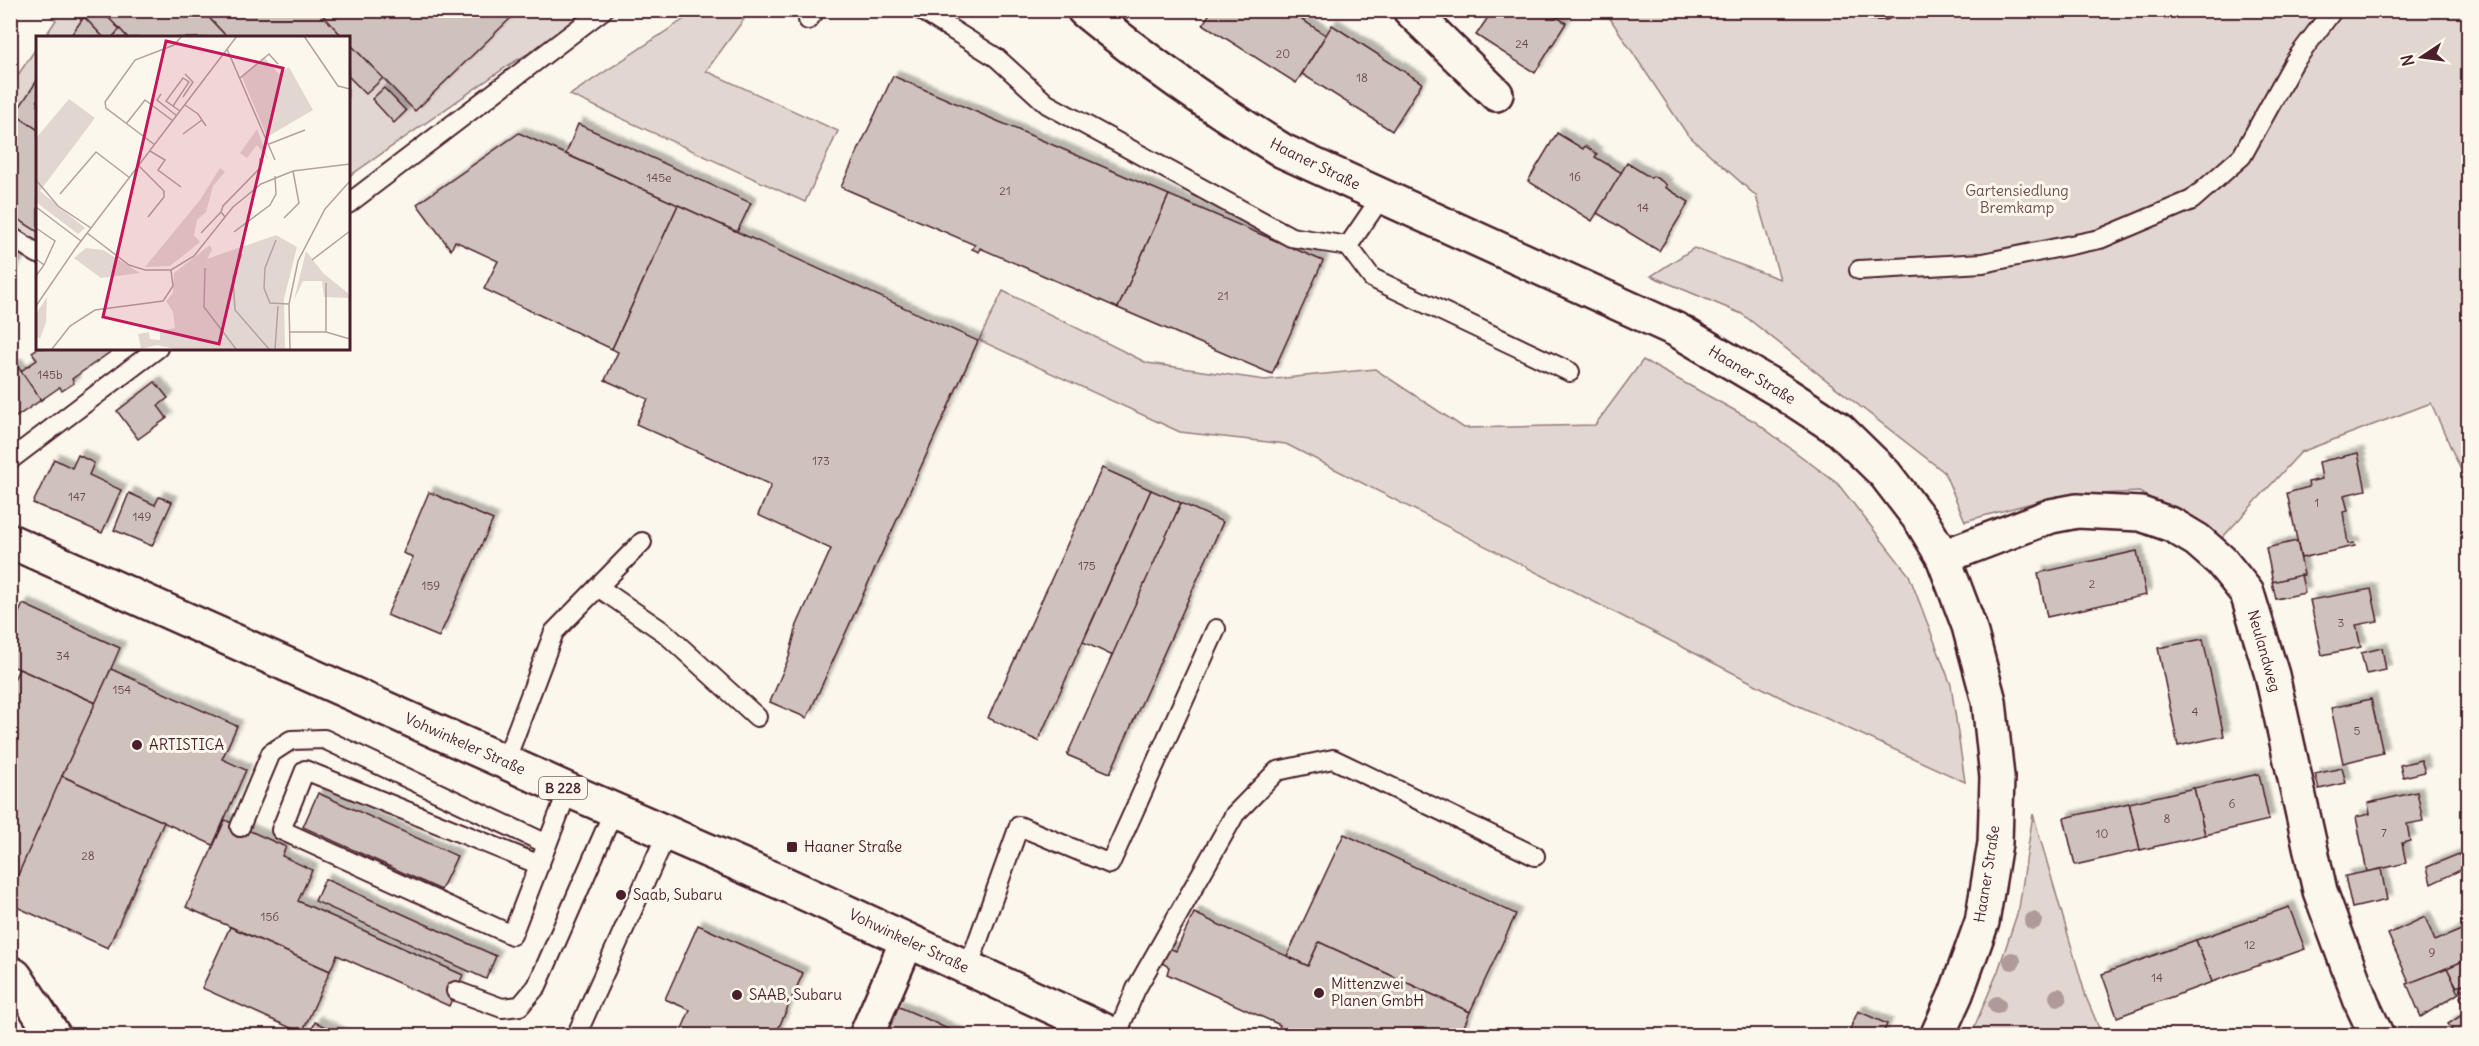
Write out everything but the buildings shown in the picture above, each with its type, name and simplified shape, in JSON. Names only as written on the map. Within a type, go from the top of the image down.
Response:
[{"type":"main road","name":"Haaner Straße","points":[[1084,10],[1135,52],[1222,114],[1283,151],[1677,330],[1779,390],[1840,430],[1885,474],[1922,522],[1943,557],[1969,626],[1989,701],[1997,777],[1995,843],[1982,922],[1956,993],[1937,1035]]},
{"type":"main road","points":[[1410,10],[1496,94]]},
{"type":"main road","name":"Neulandweg","points":[[1943,557],[2051,516],[2077,511],[2141,514],[2172,525],[2197,540],[2221,561],[2247,593],[2272,675],[2320,891],[2362,1004],[2377,1035]]},
{"type":"main road","name":"Vohwinkeler Straße","points":[[10,542],[787,885],[1116,1035]]},
{"type":"main road","points":[[866,1035],[907,941]]},
{"type":"main road","points":[[10,973],[15,976],[54,1035]]},
{"type":"lane","points":[[350,202],[603,10]]},
{"type":"lane","points":[[921,10],[997,58],[1047,104],[1291,237],[1348,246],[1372,278],[1570,372]]},
{"type":"lane","points":[[1872,10],[1884,10]]},
{"type":"lane","points":[[1859,270],[1983,263],[2100,239],[2192,200],[2242,156],[2294,62],[2333,10]]},
{"type":"lane","points":[[1348,246],[1383,196]]},
{"type":"lane","points":[[10,236],[36,253]]},
{"type":"lane","points":[[10,460],[155,350]]},
{"type":"lane","points":[[505,762],[554,632],[642,542]]},
{"type":"lane","points":[[598,587],[665,633],[757,717]]},
{"type":"lane","points":[[968,968],[1019,826],[1110,864],[1216,629]]},
{"type":"lane","points":[[240,826],[271,753],[291,740],[324,739],[548,844]]},
{"type":"lane","points":[[1116,1035],[1136,988],[1235,814],[1277,771],[1333,759],[1535,856]]},
{"type":"lane","points":[[540,865],[305,770],[281,830],[512,935],[540,865],[568,790]]},
{"type":"lane","points":[[456,991],[502,1008],[520,1006],[537,986],[614,810]]},
{"type":"lane","points":[[576,1035],[667,833]]},
{"type":"green space","points":[[45,10],[600,11],[509,65],[350,176],[350,36],[45,36],[56,20]]},
{"type":"green space","points":[[698,10],[750,11],[706,71],[838,131],[805,202],[570,95]]},
{"type":"green space","name":"Gartensiedlung Bremkamp","points":[[1605,11],[2468,11],[2468,486],[2431,403],[2301,452],[2221,539],[2139,492],[2058,496],[1965,521],[1944,472],[1742,314],[1651,276],[1694,248],[1780,279],[1756,196],[1687,134]]},
{"type":"green space","points":[[36,48],[36,250],[11,232],[11,85]]},
{"type":"green space","points":[[1003,291],[1147,363],[1265,380],[1375,369],[1464,428],[1595,425],[1643,360],[1754,421],[1838,484],[1909,575],[1951,685],[1965,782],[1784,699],[1286,444],[1180,432],[979,340]]},
{"type":"green space","points":[[2033,814],[2086,997],[2102,1035],[1971,1035],[1998,971],[2019,908]]},
{"type":"place","name":"ARTISTICA","points":[[137,745]]},
{"type":"place","name":"Haaner Straße","points":[[792,847]]},
{"type":"place","name":"Saab, Subaru","points":[[621,895]]},
{"type":"place","name":"Mittenzwei Planen GmbH","points":[[1319,993]]},
{"type":"place","name":"SAAB, Subaru","points":[[737,995]]}]
